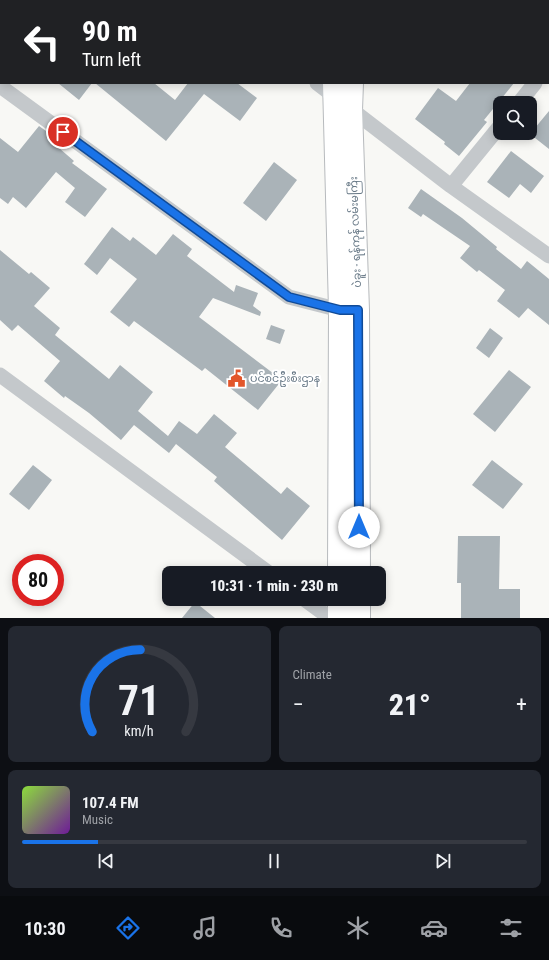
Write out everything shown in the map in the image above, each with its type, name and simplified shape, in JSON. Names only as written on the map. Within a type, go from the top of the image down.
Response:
[{"type":"highway","name":"ပဲခူး - ရန်ကုန် လမ်းမကြီး","points":[[351,84],[340,97],[359,566]]},
{"type":"highway","name":"ပဲခူး - ရန်ကုန် လမ်းမကြီး","points":[[339,566],[349,310]]},
{"type":"highway","points":[[339,606],[339,618]]},
{"type":"highway","points":[[359,606],[359,618]]},
{"type":"street","points":[[319,84],[340,97],[451,186],[549,256]]},
{"type":"street","points":[[525,96],[534,84]]},
{"type":"street","points":[[0,86],[289,297],[349,310]]},
{"type":"street","points":[[451,186],[493,135]]},
{"type":"street","points":[[0,375],[259,566]]},
{"type":"street","points":[[314,606],[330,618]]},
{"type":"building","points":[[59,84],[91,84],[79,100]]},
{"type":"building","points":[[96,84],[155,84],[175,100],[187,84],[238,84],[257,98],[240,121],[204,94],[166,141]]},
{"type":"building","points":[[469,84],[513,84],[503,96],[493,96],[493,109],[484,120],[487,122],[459,156],[444,144],[445,142],[415,119],[438,88],[456,101]]},
{"type":"building","points":[[549,111],[549,149],[537,140],[537,126]]},
{"type":"building","points":[[39,126],[63,143],[59,148],[74,161],[72,163],[107,189],[85,217],[65,202],[75,188],[56,172],[26,208],[13,197],[8,204],[0,198],[0,138],[18,152]]},
{"type":"building","points":[[511,151],[544,176],[531,193],[520,184],[509,198],[487,182]]},
{"type":"building","points":[[274,162],[297,180],[266,221],[243,203]]},
{"type":"building","points":[[421,189],[462,218],[497,247],[496,249],[521,269],[527,261],[549,279],[549,325],[528,308],[519,318],[497,301],[505,290],[479,270],[477,272],[460,258],[470,246],[423,214],[421,217],[408,208]]},
{"type":"building","points":[[112,227],[130,241],[133,237],[156,255],[173,234],[192,249],[187,256],[234,292],[236,285],[258,293],[253,306],[261,312],[260,316],[213,298],[199,317],[282,380],[258,410],[205,368],[202,371],[134,321],[129,327],[110,312],[137,279],[110,258],[97,275],[84,264]]},
{"type":"building","points":[[0,250],[29,274],[31,272],[50,288],[34,306],[60,328],[55,335],[109,379],[120,365],[153,392],[138,411],[168,436],[179,421],[197,434],[214,414],[237,433],[225,447],[281,494],[287,487],[310,506],[282,540],[214,481],[217,477],[176,444],[169,453],[134,425],[121,440],[89,413],[65,396],[64,398],[44,381],[60,361],[18,325],[12,331],[0,320]]},
{"type":"building","points":[[271,325],[285,330],[280,344],[266,339]]},
{"type":"building","points":[[490,328],[503,338],[489,358],[476,348]]},
{"type":"building","points":[[509,370],[531,387],[495,432],[473,414]]},
{"type":"building","points":[[492,460],[523,484],[503,509],[472,485]]},
{"type":"building","points":[[33,465],[52,480],[29,510],[9,494]]},
{"type":"building","points":[[458,536],[500,536],[499,589],[520,589],[520,618],[461,618],[461,583],[457,583]]},
{"type":"building","points":[[192,606],[200,606],[215,618],[182,618]]},
{"type":"place","name":"ပင်စင်ဦးစီးဌာန","points":[[237,378]]},
{"type":"route","points":[[63,132],[289,297],[340,310],[358,310],[359,527]]}]
